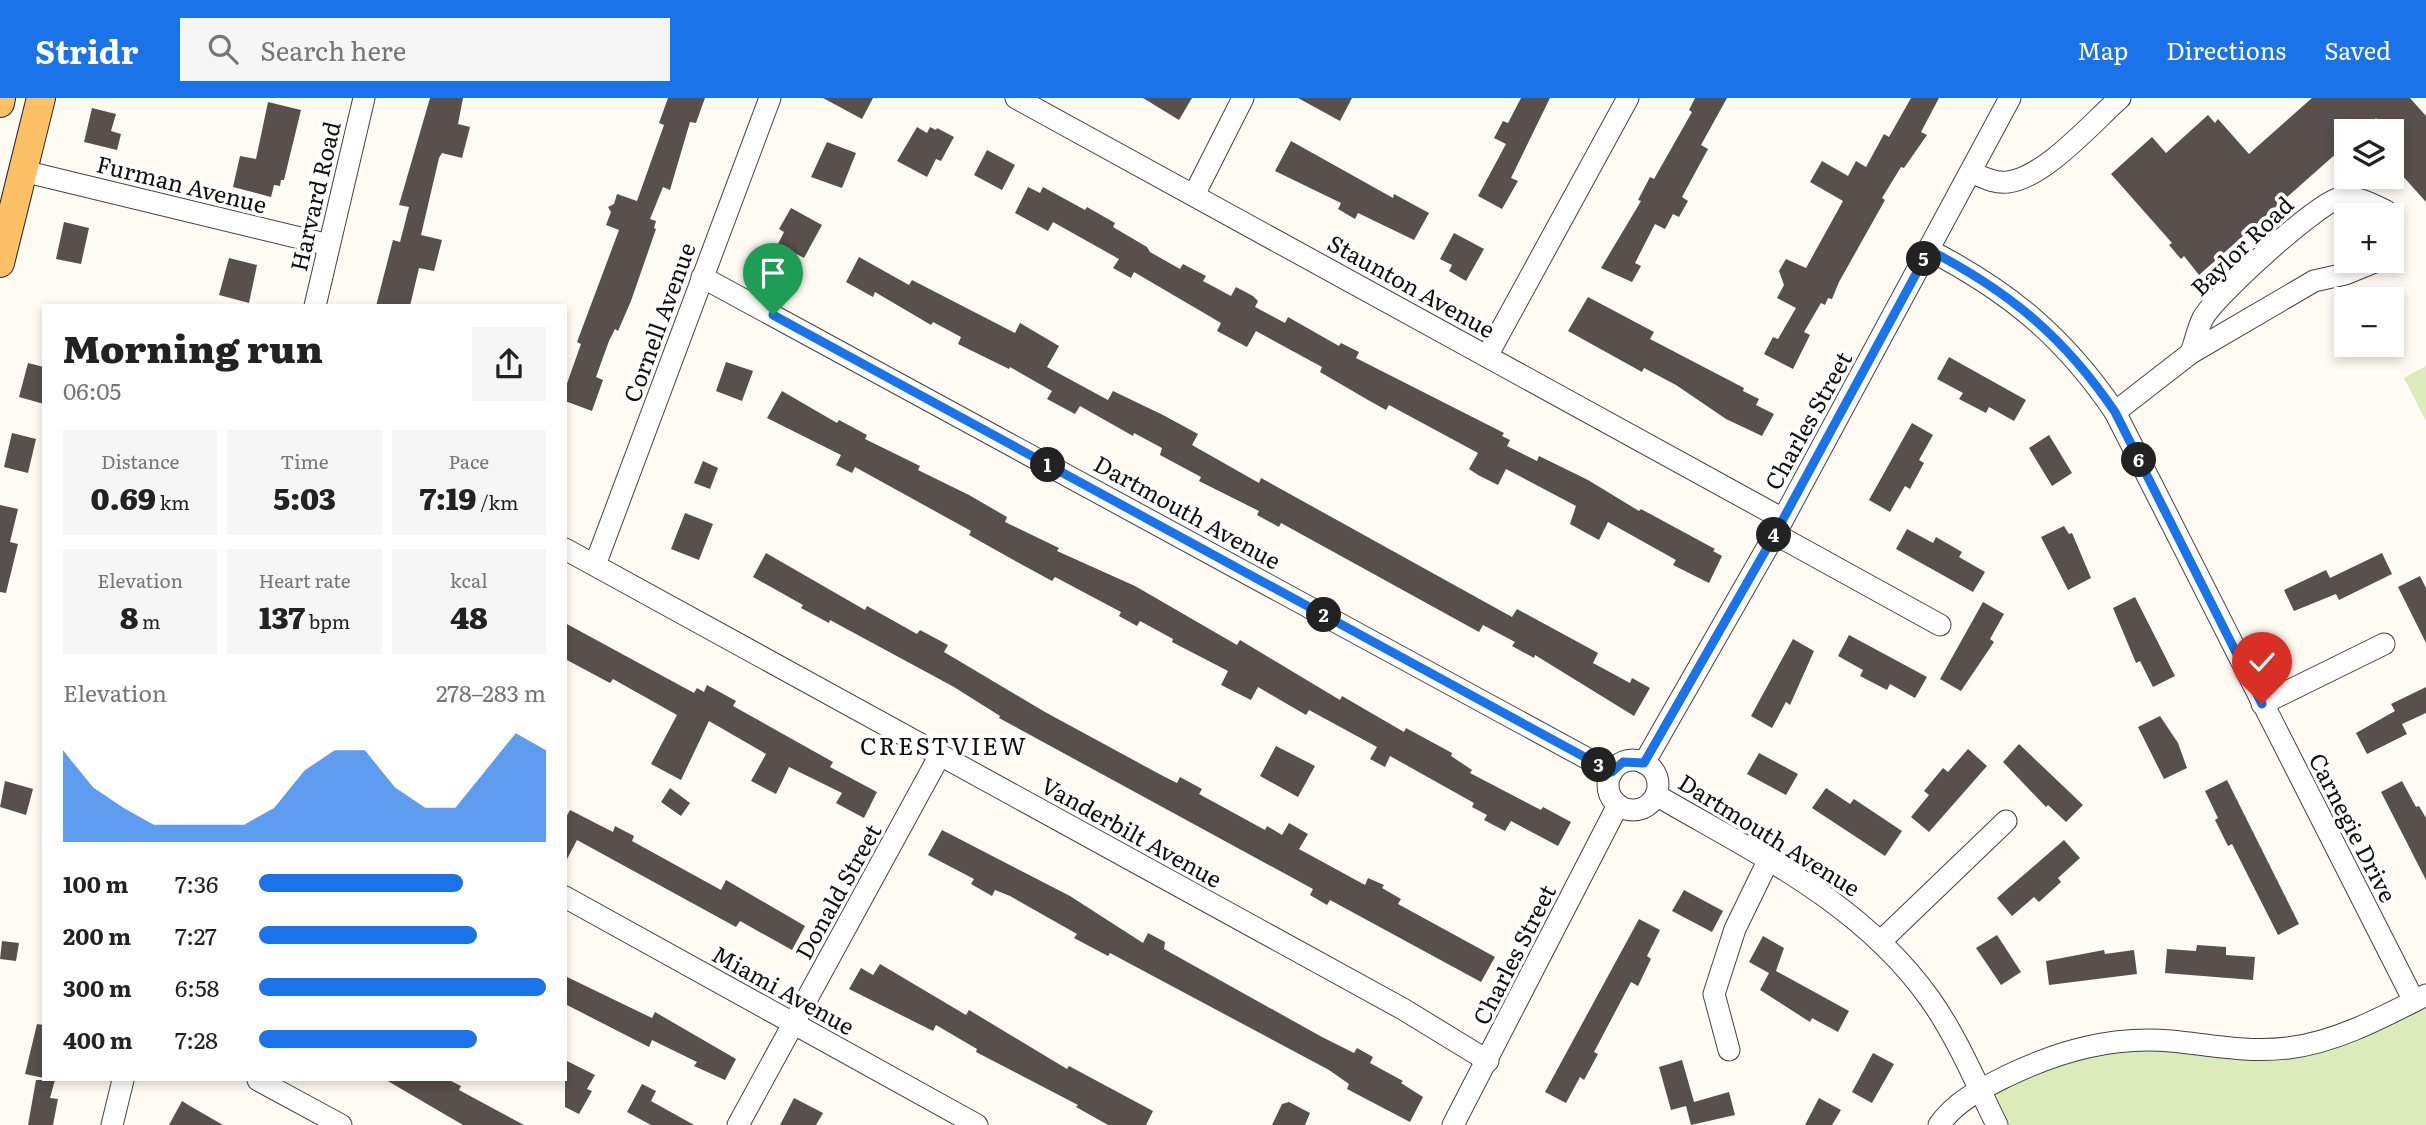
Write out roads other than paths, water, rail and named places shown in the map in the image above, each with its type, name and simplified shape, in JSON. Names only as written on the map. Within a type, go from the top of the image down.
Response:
[{"type":"main road","points":[[0,103],[1,98]]},
{"type":"main road","points":[[0,263],[41,98]]},
{"type":"street","name":"Harvard Road","points":[[314,304],[364,98]]},
{"type":"street","name":"Cornell Avenue","points":[[595,565],[770,98]]},
{"type":"street","name":"Staunton Avenue","points":[[1016,98],[1487,356],[1779,526],[1940,625]]},
{"type":"street","points":[[1194,194],[1243,98]]},
{"type":"street","points":[[1487,356],[1628,98]]},
{"type":"street","name":"Charles Street","points":[[1644,763],[1779,526],[2010,98]]},
{"type":"street","points":[[1971,172],[1998,183],[2034,174],[2120,98]]},
{"type":"street","name":"Furman Avenue","points":[[23,171],[329,245]]},
{"type":"street","name":"Baylor Road","points":[[2191,353],[2204,317],[2218,299],[2314,211],[2340,198],[2370,203]]},
{"type":"street","name":"Carnegie Drive","points":[[1929,250],[1998,289],[2041,323],[2067,348],[2115,412],[2262,704],[2420,998]]},
{"type":"street","points":[[2115,412],[2191,353],[2314,281],[2347,273]]},
{"type":"street","name":"Dartmouth Avenue","points":[[702,277],[1612,772]]},
{"type":"street","name":"Vanderbilt Avenue","points":[[567,550],[1403,1009],[1488,1061]]},
{"type":"street","points":[[2262,704],[2384,644]]},
{"type":"street","name":"Donald Street","points":[[738,1125],[940,755]]},
{"type":"street","points":[[1623,762],[1644,763],[1655,774],[1656,795],[1639,809],[1618,805],[1608,786],[1612,772],[1623,762]]},
{"type":"street","name":"Dartmouth Avenue","points":[[1656,795],[1836,902],[1881,941],[1931,1000],[1997,1125]]},
{"type":"street","name":"Charles Street","points":[[1453,1125],[1618,805]]},
{"type":"street","points":[[1881,941],[2006,821]]},
{"type":"street","points":[[1729,1050],[1714,994],[1735,929],[1768,861]]},
{"type":"street","name":"Miami Avenue","points":[[567,898],[977,1125]]},
{"type":"street","points":[[1938,1125],[1953,1108],[1979,1090],[2043,1059],[2082,1047],[2137,1041],[2261,1051],[2291,1048],[2364,1026],[2420,998]]},
{"type":"street","points":[[112,1125],[123,1081]]},
{"type":"street","points":[[260,1081],[341,1125]]},
{"type":"district","name":"CRESTVIEW","points":[[944,744]]}]
